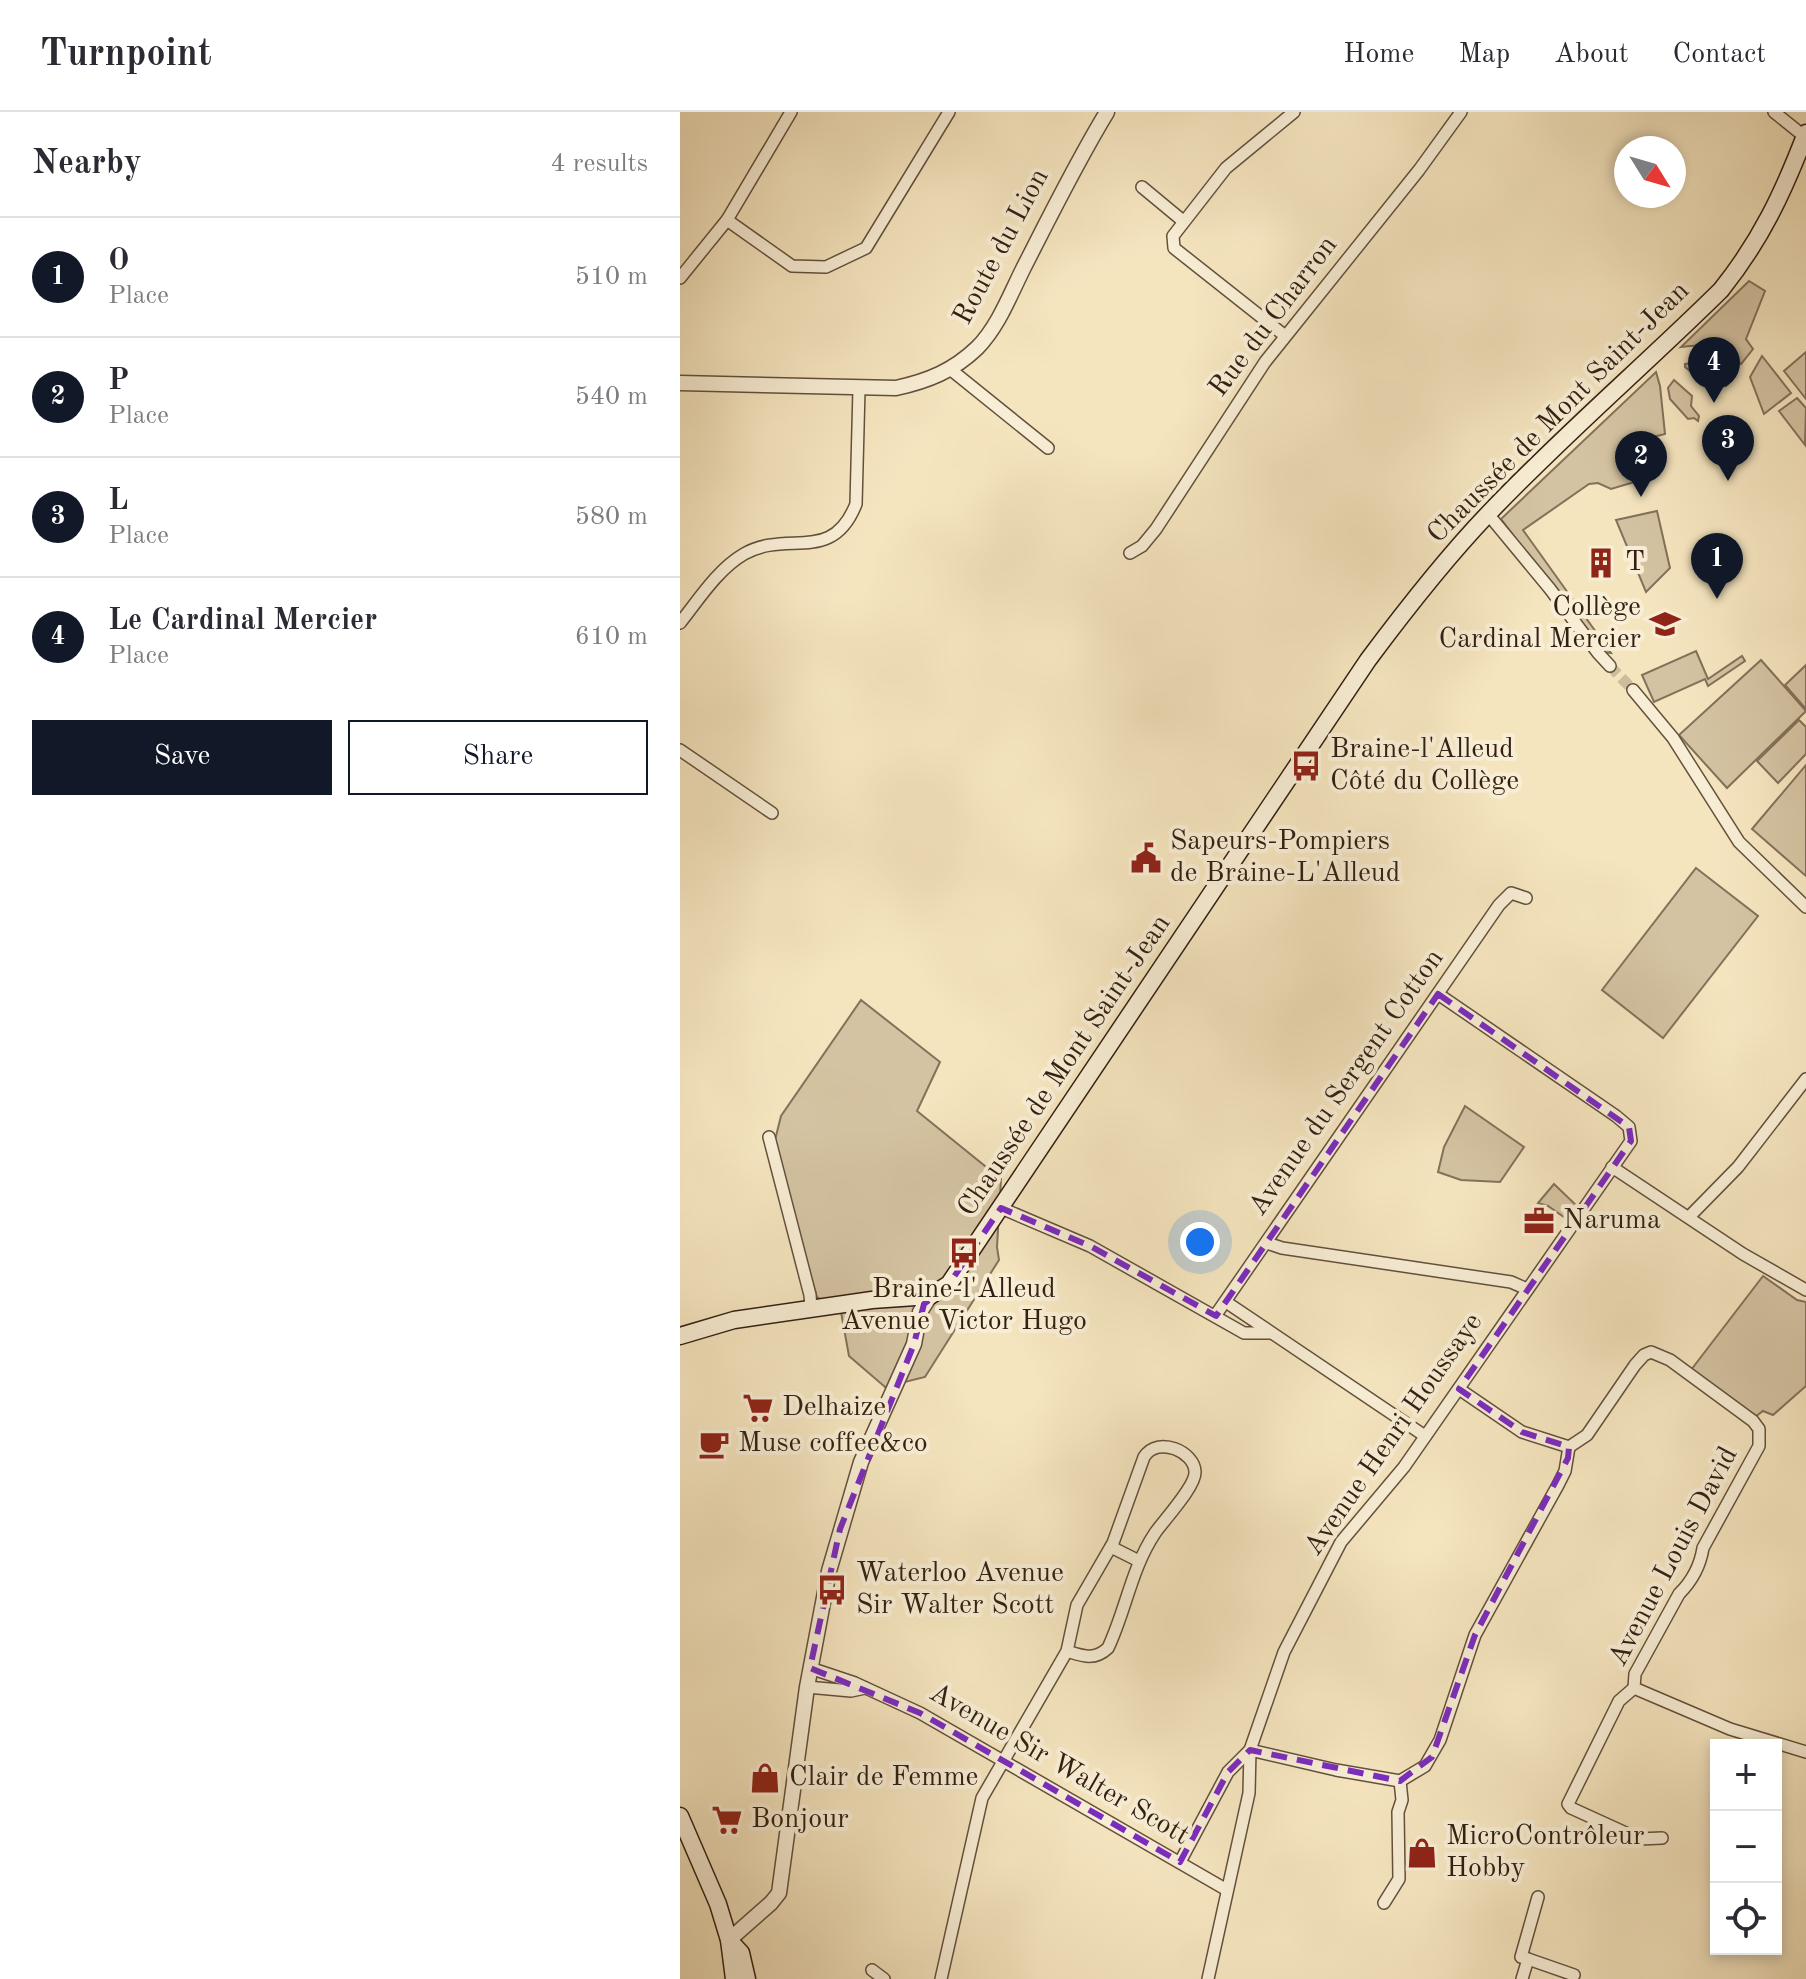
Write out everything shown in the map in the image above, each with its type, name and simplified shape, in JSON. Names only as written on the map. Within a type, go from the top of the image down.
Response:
[{"type":"main road","name":"Chaussée de Mont Saint-Jean","points":[[930,1296],[949,1284],[1368,660],[1415,596],[1488,514],[1721,290],[1764,230],[1783,194],[1805,135]]},
{"type":"main road","points":[[680,1336],[734,1320],[811,1308],[930,1296]]},
{"type":"main road","points":[[680,1816],[718,1904],[729,1940],[734,1979]]},
{"type":"main road","points":[[729,1940],[741,1953],[747,1979]]},
{"type":"street","points":[[680,278],[727,220],[791,112]]},
{"type":"street","points":[[727,220],[792,266],[826,267],[866,248],[949,112]]},
{"type":"street","name":"Route du Lion","points":[[680,383],[896,388],[926,381],[950,369],[980,345],[999,317],[1084,149],[1107,112]]},
{"type":"street","points":[[1284,335],[1174,248],[1173,236],[1226,168],[1294,112]]},
{"type":"street","name":"Rue du Charron","points":[[1130,553],[1142,546],[1156,529],[1284,335],[1419,170],[1461,112]]},
{"type":"street","points":[[1774,112],[1805,135]]},
{"type":"street","points":[[1142,187],[1183,221]]},
{"type":"street","points":[[950,369],[1048,448]]},
{"type":"street","points":[[680,623],[717,577],[743,555],[774,544],[812,544],[829,539],[851,518],[856,504],[859,389]]},
{"type":"street","points":[[1488,514],[1610,666]]},
{"type":"street","points":[[1633,690],[1673,738],[1739,842],[1806,907]]},
{"type":"street","points":[[680,750],[772,813]]},
{"type":"street","name":"Avenue du Sergent Cotton","points":[[1215,1316],[1505,897],[1511,893],[1526,898]]},
{"type":"street","name":"Avenue Henri Houssaye","points":[[1208,1979],[1249,1793],[1250,1750],[1284,1652],[1341,1542],[1404,1467],[1631,1141],[1626,1124],[1438,994]]},
{"type":"street","points":[[1689,1217],[1738,1167],[1806,1079]]},
{"type":"street","points":[[769,1137],[811,1308]]},
{"type":"street","points":[[1612,1167],[1743,1254],[1806,1290]]},
{"type":"street","points":[[1001,1208],[1090,1246],[1244,1333],[1271,1333]]},
{"type":"street","points":[[1267,1243],[1282,1248],[1484,1277],[1511,1282],[1527,1289]]},
{"type":"street","name":"Chaussée de Mont Saint-Jean","points":[[729,1940],[776,1898],[810,1668],[829,1571],[853,1485],[914,1344],[920,1312],[930,1296]]},
{"type":"street","points":[[1226,1302],[1425,1436]]},
{"type":"street","name":"Avenue Louis David","points":[[1569,1447],[1587,1435],[1635,1365],[1651,1352],[1670,1360],[1753,1421],[1759,1429],[1759,1446],[1703,1548],[1701,1563],[1679,1594],[1635,1674],[1634,1688],[1730,1729],[1806,1752]]},
{"type":"street","points":[[1250,1750],[1400,1781],[1418,1772],[1432,1757],[1475,1635],[1565,1471],[1569,1447],[1522,1432],[1459,1389]]},
{"type":"street","points":[[941,1979],[979,1807],[1002,1761],[1067,1651],[1080,1599],[1111,1547],[1144,1457],[1154,1446],[1166,1446],[1189,1458],[1195,1468],[1195,1476],[1139,1561],[1108,1648],[1089,1657],[1067,1651]]},
{"type":"street","points":[[1111,1547],[1139,1561]]},
{"type":"street","name":"Avenue Sir Walter Scott","points":[[810,1668],[920,1713],[1227,1890]]},
{"type":"street","name":"Avenue Sir Walter Scott","points":[[807,1687],[851,1691],[865,1688]]},
{"type":"street","points":[[1634,1688],[1619,1701],[1568,1804],[1639,1839],[1662,1838]]},
{"type":"street","name":"Avenue Henri Houssaye","points":[[1180,1862],[1228,1772],[1250,1750]]},
{"type":"street","points":[[1384,1903],[1399,1879],[1400,1781]]},
{"type":"street","points":[[1538,1897],[1521,1957],[1574,1975]]},
{"type":"street","points":[[1522,1979],[1528,1959]]},
{"type":"street","points":[[872,1970],[884,1979]]},
{"type":"highlighted area","points":[[1438,994],[1629,1127],[1631,1141],[1459,1389],[1522,1432],[1569,1447],[1568,1458],[1475,1635],[1432,1757],[1400,1781],[1250,1750],[1228,1772],[1180,1862],[920,1713],[810,1668],[840,1529],[914,1344],[924,1304],[949,1284],[1001,1208],[1090,1246],[1216,1316]]},
{"type":"shaded area","points":[[1749,281],[1765,291],[1746,339],[1753,349],[1741,364],[1713,348],[1681,347]]},
{"type":"shaded area","points":[[1806,352],[1806,399],[1784,371]]},
{"type":"shaded area","points":[[1762,356],[1791,393],[1764,414],[1750,377]]},
{"type":"shaded area","points":[[1705,360],[1725,371],[1731,380],[1726,386],[1715,380],[1705,383],[1685,367],[1685,364]]},
{"type":"shaded area","points":[[1656,372],[1665,434],[1633,442],[1641,480],[1611,489],[1598,483],[1589,484],[1523,530],[1611,653],[1602,652],[1501,519]]},
{"type":"shaded area","points":[[1674,380],[1692,396],[1691,406],[1699,416],[1698,421],[1688,419],[1670,399],[1668,388]]},
{"type":"shaded area","points":[[1797,398],[1806,408],[1805,445],[1779,411]]},
{"type":"shaded area","points":[[1657,511],[1670,568],[1646,592],[1616,520]]},
{"type":"shaded area","points":[[1696,651],[1708,679],[1742,656],[1745,661],[1708,686],[1705,679],[1654,702],[1642,675]]},
{"type":"shaded area","points":[[1761,660],[1806,711],[1727,788],[1679,735]]},
{"type":"shaded area","points":[[1806,665],[1806,709],[1785,685]]},
{"type":"shaded area","points":[[1799,720],[1806,727],[1806,754],[1778,783],[1757,761]]},
{"type":"shaded area","points":[[1806,765],[1806,876],[1752,829]]},
{"type":"shaded area","points":[[1696,868],[1758,916],[1663,1038],[1602,990]]},
{"type":"shaded area","points":[[861,1000],[940,1062],[917,1111],[1001,1179],[999,1260],[925,1377],[885,1387],[849,1356],[841,1312],[817,1297],[773,1148],[781,1116]]},
{"type":"shaded area","points":[[1465,1106],[1524,1147],[1500,1182],[1461,1180],[1438,1172],[1444,1147]]},
{"type":"shaded area","points":[[1554,1184],[1578,1207],[1568,1220],[1538,1203]]},
{"type":"shaded area","points":[[1763,1276],[1797,1300],[1806,1302],[1806,1386],[1773,1415],[1763,1411],[1755,1417],[1691,1370]]},
{"type":"tunnel","points":[[1610,666],[1633,690]]},
{"type":"place","name":"Le Cardinal Mercier","points":[[1714,403]]},
{"type":"place","name":"L","points":[[1728,481]]},
{"type":"place","name":"P","points":[[1641,497]]},
{"type":"place","name":"T","points":[[1601,563]]},
{"type":"place","name":"O","points":[[1717,599]]},
{"type":"place","name":"Collège Cardinal Mercier","points":[[1665,624]]},
{"type":"place","name":"Braine-l'Alleud Côté du Collège","points":[[1306,766]]},
{"type":"place","name":"Sapeurs-Pompiers de Braine-L'Alleud","points":[[1146,858]]},
{"type":"place","name":"Naruma","points":[[1539,1221]]},
{"type":"place","name":"Braine-l'Alleud Avenue Victor Hugo","points":[[964,1253]]},
{"type":"place","name":"Delhaize","points":[[758,1408]]},
{"type":"place","name":"Muse coffee&co","points":[[714,1444]]},
{"type":"place","name":"Waterloo Avenue Sir Walter Scott","points":[[832,1590]]},
{"type":"place","name":"Clair de Femme","points":[[765,1778]]},
{"type":"place","name":"Bonjour","points":[[727,1820]]},
{"type":"place","name":"MicroContrôleur Hobby","points":[[1422,1853]]}]
